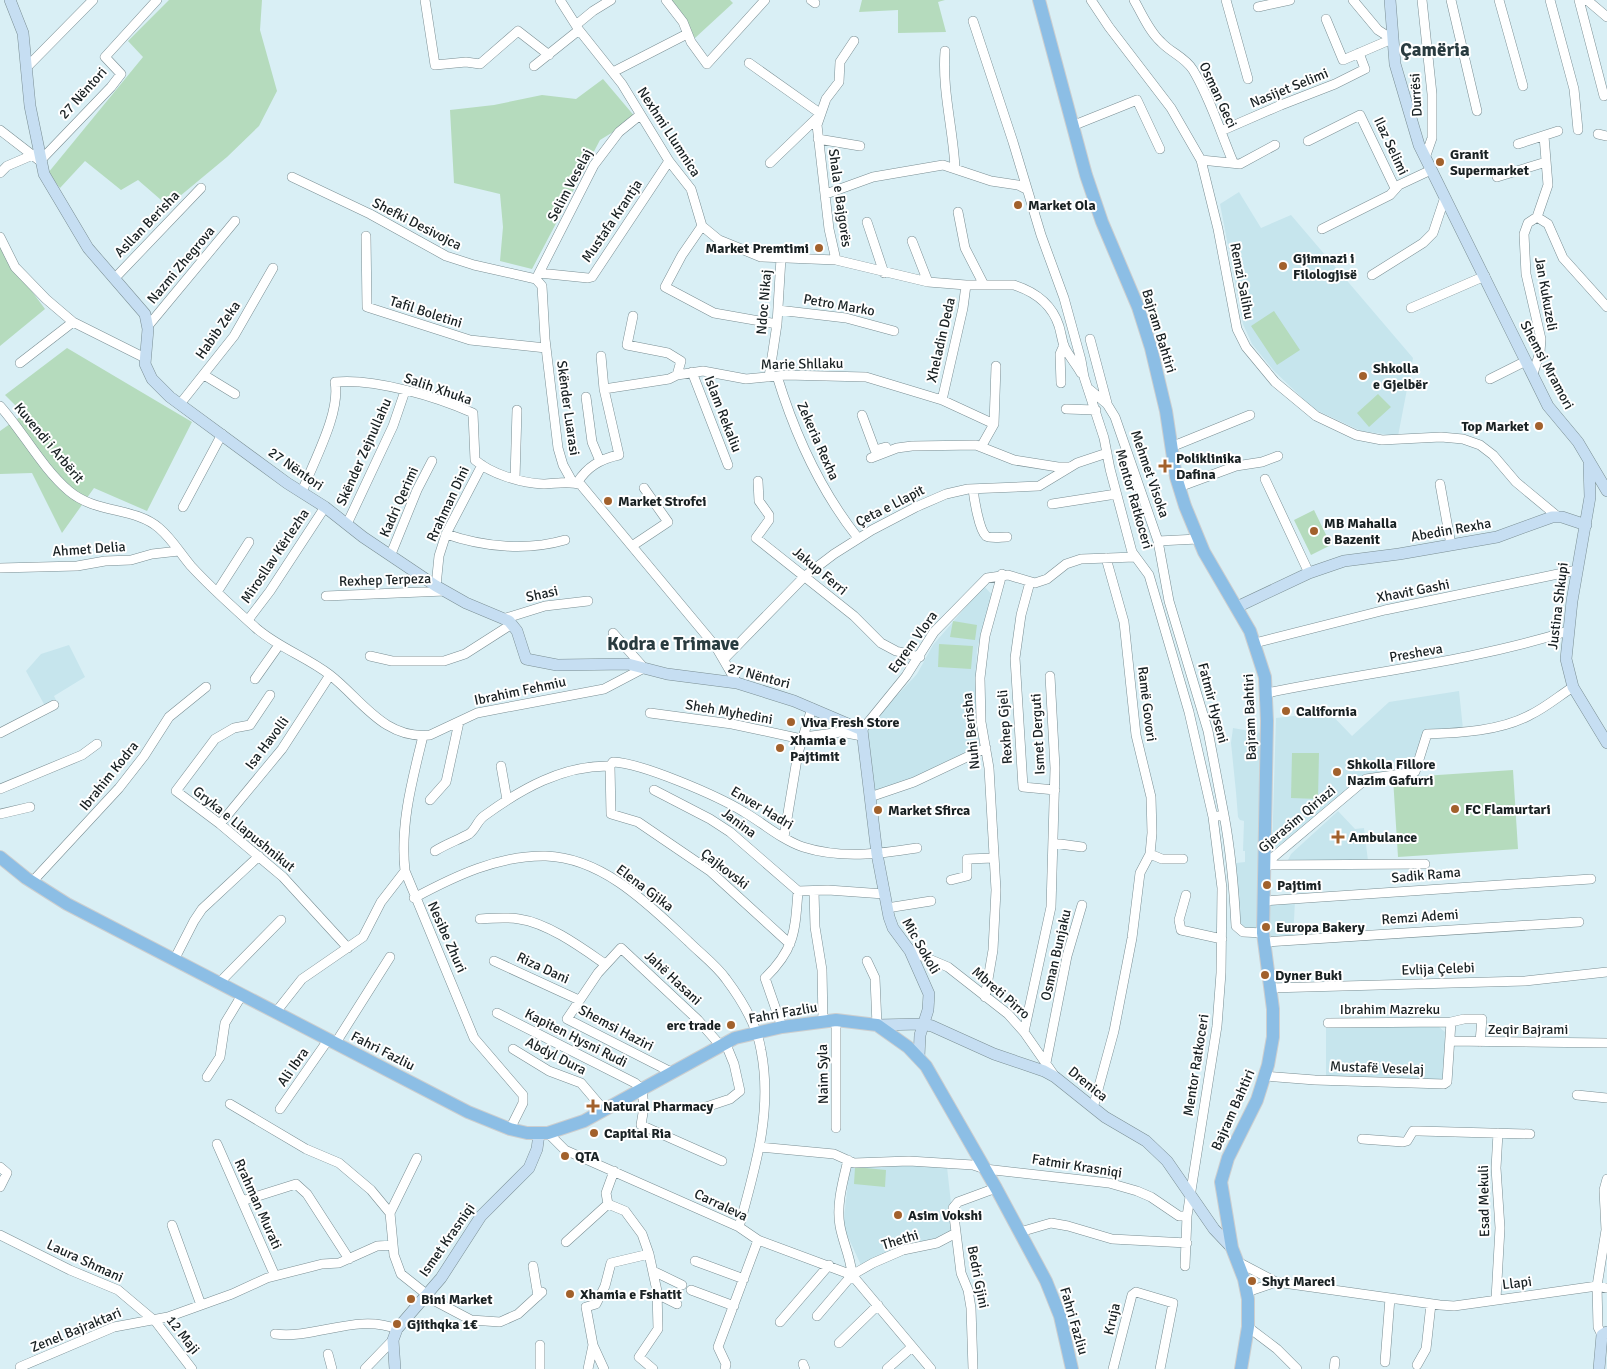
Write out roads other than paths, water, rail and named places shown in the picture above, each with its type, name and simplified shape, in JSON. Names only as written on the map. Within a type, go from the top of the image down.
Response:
[{"type":"main road","name":"Bajram Bahtiri","points":[[1039,0],[1072,126],[1100,216],[1138,307],[1148,340],[1166,411],[1179,487],[1198,539],[1255,642],[1264,668],[1267,693],[1263,938],[1274,1037],[1257,1100],[1228,1158],[1221,1182],[1232,1248],[1247,1292],[1248,1327],[1241,1369]]},
{"type":"main road","name":"Fahri Fazliu","points":[[0,857],[32,882],[67,904],[468,1112],[510,1129],[543,1133],[584,1121],[723,1044],[757,1032],[836,1020],[878,1025],[897,1037],[919,1057],[996,1188],[1046,1281],[1060,1316],[1072,1369]]},
{"type":"street","points":[[10,0],[23,33],[28,94],[37,156],[50,186],[77,232],[114,279],[142,309],[148,326]]},
{"type":"street","points":[[27,68],[93,0]]},
{"type":"street","name":"27 Nëntori","points":[[37,156],[111,87],[121,74],[105,57],[157,0]]},
{"type":"street","points":[[425,0],[435,65],[466,62],[480,64],[518,31],[549,55]]},
{"type":"street","name":"Nexhmi Llumnica","points":[[560,0],[577,27],[613,72],[669,162],[691,190],[702,226]]},
{"type":"street","points":[[534,66],[549,55],[593,11],[611,0]]},
{"type":"street","points":[[666,0],[683,22],[687,34],[707,64],[766,0]]},
{"type":"street","name":"Remzi Salihu","points":[[1091,0],[1108,27],[1171,108],[1201,160],[1218,230],[1237,329],[1246,347],[1275,382],[1316,416],[1356,435],[1382,440],[1441,437],[1464,439],[1480,445],[1493,455],[1516,482],[1557,516]]},
{"type":"street","name":"Osman Geci","points":[[1134,0],[1161,42],[1184,59],[1193,70],[1222,131],[1233,162]]},
{"type":"street","points":[[1226,0],[1248,79]]},
{"type":"street","points":[[1258,7],[1290,0]]},
{"type":"street","points":[[1352,0],[1378,30],[1392,39]]},
{"type":"street","name":"Shemsi Mramori","points":[[1390,0],[1392,39],[1397,77],[1425,158],[1548,406],[1578,442],[1589,464],[1607,491]]},
{"type":"street","name":"Durrësi","points":[[1422,0],[1432,94],[1432,138],[1425,158]]},
{"type":"street","points":[[1450,0],[1477,110]]},
{"type":"street","points":[[1499,0],[1523,86]]},
{"type":"street","points":[[1550,0],[1574,89],[1578,130]]},
{"type":"street","points":[[1579,0],[1604,96]]},
{"type":"street","points":[[1587,0],[1607,17]]},
{"type":"street","points":[[1326,19],[1343,60],[1392,39]]},
{"type":"street","name":"Mentor Ratkoceri","points":[[973,21],[1000,100],[1026,189],[1064,298],[1084,378],[1096,410],[1116,494],[1135,557],[1149,575],[1189,712],[1213,817],[1222,888],[1222,939],[1217,1026],[1187,1216],[1185,1266]]},
{"type":"street","points":[[613,72],[687,34]]},
{"type":"street","name":"Shala e Bajgorës","points":[[836,260],[831,243],[817,125],[829,94],[839,82],[840,62],[854,41]]},
{"type":"street","points":[[945,51],[944,84],[952,132],[955,168]]},
{"type":"street","name":"Nasijet Selimi","points":[[1222,131],[1335,84],[1365,69],[1358,53]]},
{"type":"street","points":[[748,64],[821,114]]},
{"type":"street","points":[[1072,126],[1137,100],[1160,149]]},
{"type":"street","name":"Selim Veselaj","points":[[538,276],[594,165],[619,132],[640,114]]},
{"type":"street","name":"Shala e Bajgorës","points":[[770,162],[821,114]]},
{"type":"street","name":"Ilaz Selimi","points":[[1308,141],[1360,115],[1395,188]]},
{"type":"street","points":[[0,130],[37,156]]},
{"type":"street","points":[[1518,144],[1558,131]]},
{"type":"street","name":"Jan Kukuzeli","points":[[1533,374],[1540,352],[1541,339],[1526,274],[1524,234],[1528,223],[1536,217],[1548,185],[1544,136]]},
{"type":"street","name":"Shala e Bajgorës","points":[[818,139],[860,146]]},
{"type":"street","points":[[1201,160],[1240,164],[1275,145]]},
{"type":"street","points":[[0,173],[8,166],[37,156]]},
{"type":"street","name":"Mustafa Krantja","points":[[538,276],[592,277],[669,162]]},
{"type":"street","points":[[1496,177],[1546,162]]},
{"type":"street","points":[[826,194],[873,177],[943,165],[991,181],[1018,185],[1026,189]]},
{"type":"street","name":"Ilaz Selimi","points":[[1322,229],[1390,194],[1395,188],[1431,170]]},
{"type":"street","name":"Shefki Desivojca","points":[[292,177],[370,214],[446,256],[474,265],[538,276]]},
{"type":"street","name":"Asllan Berisha","points":[[114,279],[201,188]]},
{"type":"street","points":[[1372,275],[1424,243],[1433,233],[1445,197]]},
{"type":"street","points":[[958,212],[965,248],[984,285]]},
{"type":"street","points":[[1536,217],[1548,224],[1563,258],[1607,307]]},
{"type":"street","name":"Nazmi Zhegrova","points":[[148,326],[234,221]]},
{"type":"street","points":[[867,222],[884,273]]},
{"type":"street","points":[[777,324],[714,313],[665,287],[682,255],[702,226],[719,240],[741,251],[760,257],[836,260],[928,282],[966,285],[1014,285],[1039,296],[1055,316],[1064,345],[1084,378]]},
{"type":"street","name":"Tafil Boletini","points":[[366,236],[367,306],[470,340],[546,348]]},
{"type":"street","points":[[0,237],[16,267],[46,299],[73,322],[145,358]]},
{"type":"street","points":[[912,242],[928,282]]},
{"type":"street","name":"Ndoc Nikaj","points":[[773,377],[781,258]]},
{"type":"street","name":"Habib Zeka","points":[[180,404],[245,319],[273,268]]},
{"type":"street","name":"Skënder Luarasi","points":[[538,276],[542,286],[546,348],[560,458],[575,483],[591,495],[724,659],[737,683]]},
{"type":"street","points":[[1410,308],[1485,276]]},
{"type":"street","name":"Xheladin Deda","points":[[942,400],[963,308],[966,285]]},
{"type":"street","name":"Petro Marko","points":[[778,310],[846,318],[894,331]]},
{"type":"street","points":[[633,316],[627,344],[674,355],[681,360],[677,375]]},
{"type":"street","points":[[20,363],[73,322]]},
{"type":"street","name":"27 Nëntori","points":[[148,326],[145,358],[146,369],[152,379],[180,404],[302,492],[325,506],[347,524],[441,588],[508,621],[517,631],[526,659],[557,664],[617,664],[667,674],[737,683],[812,708],[862,733]]},
{"type":"street","points":[[1090,339],[1107,404]]},
{"type":"street","points":[[1061,384],[1060,354],[1064,345]]},
{"type":"street","points":[[482,465],[515,479],[541,484],[575,483],[591,466],[619,455],[604,389],[601,356]]},
{"type":"street","points":[[1490,378],[1526,361]]},
{"type":"street","points":[[981,447],[994,424],[996,366]]},
{"type":"street","name":"Marie Shllaku","points":[[604,389],[661,381],[692,372],[712,372],[746,379],[773,377],[866,377],[942,400],[994,424]]},
{"type":"street","name":"Islam Rekaliu","points":[[692,372],[728,465]]},
{"type":"street","points":[[204,374],[235,394]]},
{"type":"street","name":"Zekeria Rexha","points":[[773,377],[811,465],[838,511],[858,538]]},
{"type":"street","name":"Salih Xhuka","points":[[302,492],[327,429],[337,391],[336,382],[366,381],[405,391],[473,413],[475,460],[482,465]]},
{"type":"street","name":"Mehmet Visoka","points":[[1088,388],[1107,404],[1122,436],[1158,541]]},
{"type":"street","name":"Skënder Zejnullahu","points":[[347,524],[393,426],[405,391]]},
{"type":"street","points":[[586,397],[592,442],[600,461]]},
{"type":"street","name":"Kuvendi i Arbërit","points":[[0,406],[4,418],[71,493],[99,507],[149,521],[158,527],[180,551]]},
{"type":"street","points":[[1066,409],[1096,410]]},
{"type":"street","points":[[515,479],[517,410]]},
{"type":"street","points":[[862,415],[875,450],[914,442],[943,446]]},
{"type":"street","points":[[1171,447],[1250,415]]},
{"type":"street","points":[[183,507],[222,434]]},
{"type":"street","points":[[871,458],[897,448],[976,445],[1014,460],[1058,468],[1069,467]]},
{"type":"street","name":"Çeta e Llapit","points":[[724,659],[805,576],[858,538],[931,500],[962,490],[1039,486],[1084,459],[1107,453]]},
{"type":"street","points":[[1179,487],[1236,466],[1262,462],[1278,456]]},
{"type":"street","name":"Kadri Qerimi","points":[[391,554],[417,490],[432,461]]},
{"type":"street","name":"Justina Shkupi","points":[[1589,464],[1590,497],[1577,570],[1566,659],[1573,688],[1607,743]]},
{"type":"street","name":"Rrahman Dini","points":[[441,588],[439,556],[446,534],[482,465]]},
{"type":"street","points":[[1265,479],[1309,573]]},
{"type":"street","points":[[756,538],[769,520],[769,515],[759,501],[758,481]]},
{"type":"street","points":[[1440,484],[1451,545]]},
{"type":"street","points":[[632,546],[668,522],[644,488]]},
{"type":"street","points":[[973,489],[974,501],[984,534],[989,537],[1007,538]]},
{"type":"street","points":[[1052,504],[1116,494]]},
{"type":"street","name":"Mirosllav Kërlezha","points":[[248,620],[280,576],[325,506]]},
{"type":"street","points":[[1557,516],[1586,525]]},
{"type":"street","name":"Abedin Rexha","points":[[1237,607],[1309,573],[1344,561],[1497,537],[1557,516]]},
{"type":"street","name":"Jakup Ferri","points":[[749,532],[805,576],[881,642],[896,651],[920,657]]},
{"type":"street","points":[[446,534],[470,541],[514,546],[539,546],[565,540]]},
{"type":"street","points":[[1158,541],[1198,539]]},
{"type":"street","name":"Fatmir Hyseni","points":[[1158,541],[1169,601],[1208,731],[1233,870],[1236,926],[1243,932],[1263,938]]},
{"type":"street","points":[[217,592],[249,542]]},
{"type":"street","points":[[180,551],[217,592],[279,645],[330,675],[384,724],[423,736]]},
{"type":"street","name":"Ahmet Delia","points":[[0,568],[77,566],[105,561],[130,560],[152,554],[180,551]]},
{"type":"street","points":[[1002,574],[1030,582],[1047,579],[1066,564],[1073,561],[1135,557]]},
{"type":"street","name":"Ramë Govori","points":[[1093,1108],[1120,1001],[1140,873],[1150,854],[1152,833],[1151,797],[1136,735],[1124,622],[1106,558]]},
{"type":"street","name":"Xhavit Gashi","points":[[1255,642],[1385,610],[1577,570]]},
{"type":"street","name":"Eqrem Vlora","points":[[862,733],[920,657],[934,632],[976,587],[987,578],[1002,574]]},
{"type":"street","name":"Nuhi Berisha","points":[[985,997],[991,970],[995,920],[994,858],[989,768],[980,700],[982,653],[1002,574]]},
{"type":"street","name":"Rexhep Gjeli","points":[[1030,582],[1021,616],[1015,658],[1023,787],[1055,790]]},
{"type":"street","name":"Rexhep Terpeza","points":[[326,596],[394,595],[441,588]]},
{"type":"street","points":[[1157,604],[1169,601]]},
{"type":"street","name":"Shasi","points":[[370,656],[392,661],[444,661],[465,654],[508,621],[545,606],[588,602]]},
{"type":"street","name":"Presheva","points":[[1267,693],[1325,680],[1458,659],[1520,646],[1568,632]]},
{"type":"street","points":[[613,633],[644,668]]},
{"type":"street","points":[[256,679],[279,645]]},
{"type":"street","name":"Ibrahim Fehmiu","points":[[423,736],[440,732],[477,713],[604,689],[644,668]]},
{"type":"street","name":"Isa Havolli","points":[[220,824],[286,744],[330,675]]},
{"type":"street","name":"Ismet Derguti","points":[[1050,676],[1055,790]]},
{"type":"street","name":"Ibrahim Kodra","points":[[32,882],[119,788],[144,756],[169,717],[206,687]]},
{"type":"street","name":"Gjerasim Qiriazi","points":[[1264,865],[1366,779],[1415,772],[1427,734],[1456,733],[1530,716],[1573,688]]},
{"type":"street","name":"Gryka e Llapushnikut","points":[[270,695],[250,726],[234,728],[215,739],[176,791],[259,856],[303,897],[348,948]]},
{"type":"street","points":[[0,733],[54,705]]},
{"type":"street","points":[[784,837],[798,753],[812,708]]},
{"type":"street","name":"Sheh Myhedini","points":[[650,713],[732,724],[793,738],[841,732],[862,733]]},
{"type":"street","points":[[430,800],[446,782],[458,722]]},
{"type":"street","name":"Mic Sokoli","points":[[862,733],[877,854],[887,908],[893,928],[910,951],[929,994],[928,1010],[922,1024],[919,1057]]},
{"type":"street","name":"Nesibe Zhuri","points":[[423,736],[406,812],[403,843],[405,871],[414,898],[439,949],[474,1038],[523,1095],[523,1104],[510,1129]]},
{"type":"street","points":[[0,788],[82,755],[97,744]]},
{"type":"street","points":[[870,797],[914,782],[986,748]]},
{"type":"street","name":"Enver Hadri","points":[[435,851],[449,842],[470,833],[481,818],[507,800],[552,776],[566,771],[595,766],[610,766],[613,762],[636,767],[721,799],[801,846],[828,853],[877,854]]},
{"type":"street","points":[[500,766],[507,800]]},
{"type":"street","name":"Çajkovski","points":[[610,766],[611,814],[638,822],[715,876],[790,944]]},
{"type":"street","name":"Janina","points":[[654,790],[710,818],[730,832],[798,891]]},
{"type":"street","points":[[1024,1032],[1051,907],[1055,790]]},
{"type":"street","points":[[0,803],[2,813],[30,807]]},
{"type":"street","points":[[1213,817],[1224,815]]},
{"type":"street","points":[[1053,843],[1082,847]]},
{"type":"street","points":[[877,854],[916,848]]},
{"type":"street","points":[[1150,854],[1162,859],[1183,859]]},
{"type":"street","points":[[174,960],[202,909],[259,856]]},
{"type":"street","name":"Elena Gjika","points":[[414,898],[462,874],[510,860],[545,856],[568,860],[583,865],[626,888],[654,910],[719,970],[732,987],[757,1032],[765,1077],[765,1106],[760,1147],[738,1228]]},
{"type":"street","points":[[951,880],[967,876],[967,859],[994,858]]},
{"type":"street","points":[[1264,865],[1425,864]]},
{"type":"street","points":[[276,1012],[302,979],[363,937],[380,902],[405,871]]},
{"type":"street","name":"Sadik Rama","points":[[1263,901],[1591,879]]},
{"type":"street","points":[[782,1027],[765,978],[784,957],[790,944],[798,891],[828,890],[884,894]]},
{"type":"street","points":[[814,891],[815,927],[822,970],[823,1021]]},
{"type":"street","points":[[1186,895],[1179,920],[1181,930],[1222,939]]},
{"type":"street","name":"Mic Sokoli","points":[[887,908],[931,901]]},
{"type":"street","name":"Osman Bunjaku","points":[[1044,1068],[1067,956],[1082,905]]},
{"type":"street","points":[[480,919],[509,918],[526,921],[566,939],[605,964]]},
{"type":"street","points":[[219,983],[281,920]]},
{"type":"street","name":"Remzi Ademi","points":[[1263,938],[1579,922]]},
{"type":"street","name":"Jahë Hasani","points":[[605,964],[621,948],[723,1044]]},
{"type":"street","name":"Mbreti Pirro","points":[[910,951],[948,967],[1008,1014],[1024,1032],[1044,1068]]},
{"type":"street","name":"Fahri Fazliu","points":[[332,1042],[390,957]]},
{"type":"street","name":"Riza Dani","points":[[494,961],[579,1000]]},
{"type":"street","points":[[866,961],[875,978],[878,1025]]},
{"type":"street","name":"Shemsi Haziri","points":[[605,964],[567,1019],[671,1072]]},
{"type":"street","name":"Evlija Çelebi","points":[[1270,988],[1525,981],[1607,972]]},
{"type":"street","points":[[206,1077],[220,1057],[225,1023],[242,995]]},
{"type":"street","name":"Kapiten Hysni Rudi","points":[[497,1013],[628,1079],[642,1089]]},
{"type":"street","name":"Ibrahim Mazreku","points":[[1328,1022],[1451,1022],[1464,1019],[1482,1019],[1480,1042]]},
{"type":"street","name":"Naim Syla","points":[[836,1020],[836,1128]]},
{"type":"street","name":"Ibrahim Mazreku","points":[[1450,1042],[1451,1022]]},
{"type":"street","name":"Drenica","points":[[878,1025],[922,1024],[994,1054],[1044,1068],[1093,1108],[1156,1150],[1191,1194],[1214,1229],[1232,1248]]},
{"type":"street","name":"Ali Ibra","points":[[280,1109],[332,1042]]},
{"type":"street","name":"Mustafë Veselaj","points":[[1265,1076],[1316,1080],[1444,1084],[1448,1080],[1450,1042]]},
{"type":"street","name":"Zeqir Bajrami","points":[[1450,1042],[1607,1043]]},
{"type":"street","points":[[706,1107],[730,1099],[740,1091],[734,1064],[723,1044]]},
{"type":"street","name":"Abdyl Dura","points":[[514,1050],[549,1071],[581,1083],[604,1110]]},
{"type":"street","points":[[642,1089],[644,1107],[641,1125],[722,1161]]},
{"type":"street","points":[[1577,1095],[1607,1098]]},
{"type":"street","points":[[230,1104],[306,1149],[339,1163],[371,1190],[390,1214]]},
{"type":"street","points":[[1362,1140],[1408,1141],[1413,1131],[1530,1134]]},
{"type":"street","name":"Carraleva","points":[[543,1133],[565,1150],[738,1228],[758,1240],[852,1275],[931,1369]]},
{"type":"street","name":"Ismet Krasniqi","points":[[395,1334],[426,1294],[442,1278],[481,1216],[529,1168],[543,1133]]},
{"type":"street","name":"Esad Mekuli","points":[[1496,1299],[1500,1228],[1496,1176],[1498,1133]]},
{"type":"street","name":"Rrahman Murati","points":[[216,1144],[275,1276]]},
{"type":"street","name":"Fatmir Krasniqi","points":[[760,1147],[834,1154],[854,1163],[899,1161],[973,1165],[985,1169],[1082,1179],[1116,1185],[1151,1197],[1178,1216],[1187,1216]]},
{"type":"street","points":[[417,1158],[390,1214],[394,1255],[401,1274],[426,1294],[471,1320],[500,1322],[518,1314],[540,1294],[533,1266]]},
{"type":"street","points":[[817,1316],[852,1275],[852,1264],[840,1224],[841,1192],[848,1160]]},
{"type":"street","points":[[0,1167],[5,1170],[7,1176],[0,1187]]},
{"type":"street","points":[[608,1204],[606,1193],[614,1171]]},
{"type":"street","points":[[1599,1369],[1604,1334],[1598,1328],[1597,1286],[1606,1230],[1604,1190],[1607,1178]]},
{"type":"street","points":[[242,1201],[291,1184],[296,1184],[307,1194],[349,1260]]},
{"type":"street","name":"Bedri Gjini","points":[[973,1369],[971,1308],[968,1290],[961,1273],[953,1212],[955,1205],[996,1188]]},
{"type":"street","points":[[566,1242],[608,1204]]},
{"type":"street","points":[[608,1204],[625,1210],[642,1234],[649,1254],[657,1294],[658,1328],[639,1357],[653,1369]]},
{"type":"street","points":[[1020,1232],[1040,1226],[1059,1224],[1112,1239],[1187,1244]]},
{"type":"street","points":[[172,1225],[201,1305]]},
{"type":"street","name":"Thethi","points":[[852,1275],[903,1250],[937,1243],[956,1233]]},
{"type":"street","name":"Laura Shmani","points":[[0,1235],[70,1270],[110,1285],[152,1319]]},
{"type":"street","points":[[725,1369],[726,1364],[718,1347],[758,1240]]},
{"type":"street","name":"Zenel Bajraktari","points":[[20,1367],[114,1327],[168,1317],[275,1276],[349,1260],[377,1246],[393,1245]]},
{"type":"street","points":[[604,1369],[593,1345],[586,1307],[596,1304],[605,1286],[611,1263],[649,1254]]},
{"type":"street","points":[[695,1261],[744,1279]]},
{"type":"street","name":"Llapi","points":[[1238,1262],[1276,1282],[1454,1306],[1597,1286],[1607,1288]]},
{"type":"street","points":[[780,1322],[829,1265]]},
{"type":"street","points":[[653,1271],[682,1285]]},
{"type":"street","name":"Llapi","points":[[1247,1292],[1276,1282]]},
{"type":"street","points":[[691,1290],[734,1306]]},
{"type":"street","name":"Kruja","points":[[1114,1369],[1132,1296],[1136,1292],[1172,1303],[1160,1369]]},
{"type":"street","points":[[657,1294],[677,1304]]},
{"type":"street","points":[[1385,1362],[1390,1298]]},
{"type":"street","points":[[1417,1365],[1426,1349],[1431,1304]]},
{"type":"street","points":[[839,1343],[878,1305]]},
{"type":"street","name":"12 Maji","points":[[152,1319],[192,1369]]},
{"type":"street","points":[[275,1334],[291,1335],[363,1324],[395,1334]]},
{"type":"street","points":[[1248,1327],[1277,1349],[1297,1369]]},
{"type":"street","points":[[365,1369],[395,1334]]},
{"type":"street","points":[[395,1334],[395,1369]]},
{"type":"street","points":[[540,1345],[540,1369]]},
{"type":"street","points":[[588,1369],[593,1345]]},
{"type":"street","points":[[887,1369],[912,1346]]},
{"type":"street","points":[[328,1354],[332,1369]]},
{"type":"place","name":"Granit Supermarket","points":[[1440,162]]},
{"type":"place","name":"Market Ola","points":[[1018,205]]},
{"type":"place","name":"Market Premtimi","points":[[819,248]]},
{"type":"place","name":"Gjimnazi i Filologjisë","points":[[1283,266]]},
{"type":"place","name":"Shkolla e Gjelbër","points":[[1363,376]]},
{"type":"place","name":"Top Market","points":[[1539,426]]},
{"type":"place","name":"Poliklinika Dafina","points":[[1165,466]]},
{"type":"place","name":"Market Strofci","points":[[608,501]]},
{"type":"place","name":"MB Mahalla e Bazenit","points":[[1314,531]]},
{"type":"place","name":"California","points":[[1286,711]]},
{"type":"place","name":"Viva Fresh Store","points":[[791,722]]},
{"type":"place","name":"Xhamia e Pajtimit","points":[[780,748]]},
{"type":"place","name":"Shkolla Fillore Nazim Gafurri","points":[[1337,772]]},
{"type":"place","name":"FC Flamurtari","points":[[1455,809]]},
{"type":"place","name":"Market Sfirca","points":[[878,810]]},
{"type":"place","name":"Ambulance","points":[[1338,837]]},
{"type":"place","name":"Pajtimi","points":[[1267,885]]},
{"type":"place","name":"Europa Bakery","points":[[1266,927]]},
{"type":"place","name":"Dyner Buki","points":[[1265,975]]},
{"type":"place","name":"erc trade","points":[[731,1025]]},
{"type":"place","name":"Natural Pharmacy","points":[[593,1106]]},
{"type":"place","name":"Capital Ria","points":[[594,1133]]},
{"type":"place","name":"QTA","points":[[565,1156]]},
{"type":"place","name":"Asim Vokshi","points":[[898,1215]]},
{"type":"place","name":"Shyt Mareci","points":[[1252,1281]]},
{"type":"place","name":"Xhamia e Fshatit","points":[[570,1294]]},
{"type":"place","name":"Bini Market","points":[[411,1299]]},
{"type":"place","name":"Gjithqka 1€","points":[[397,1324]]},
{"type":"district","name":"Çamëria","points":[[1435,50]]},
{"type":"district","name":"Kodra e Trimave","points":[[673,644]]}]
